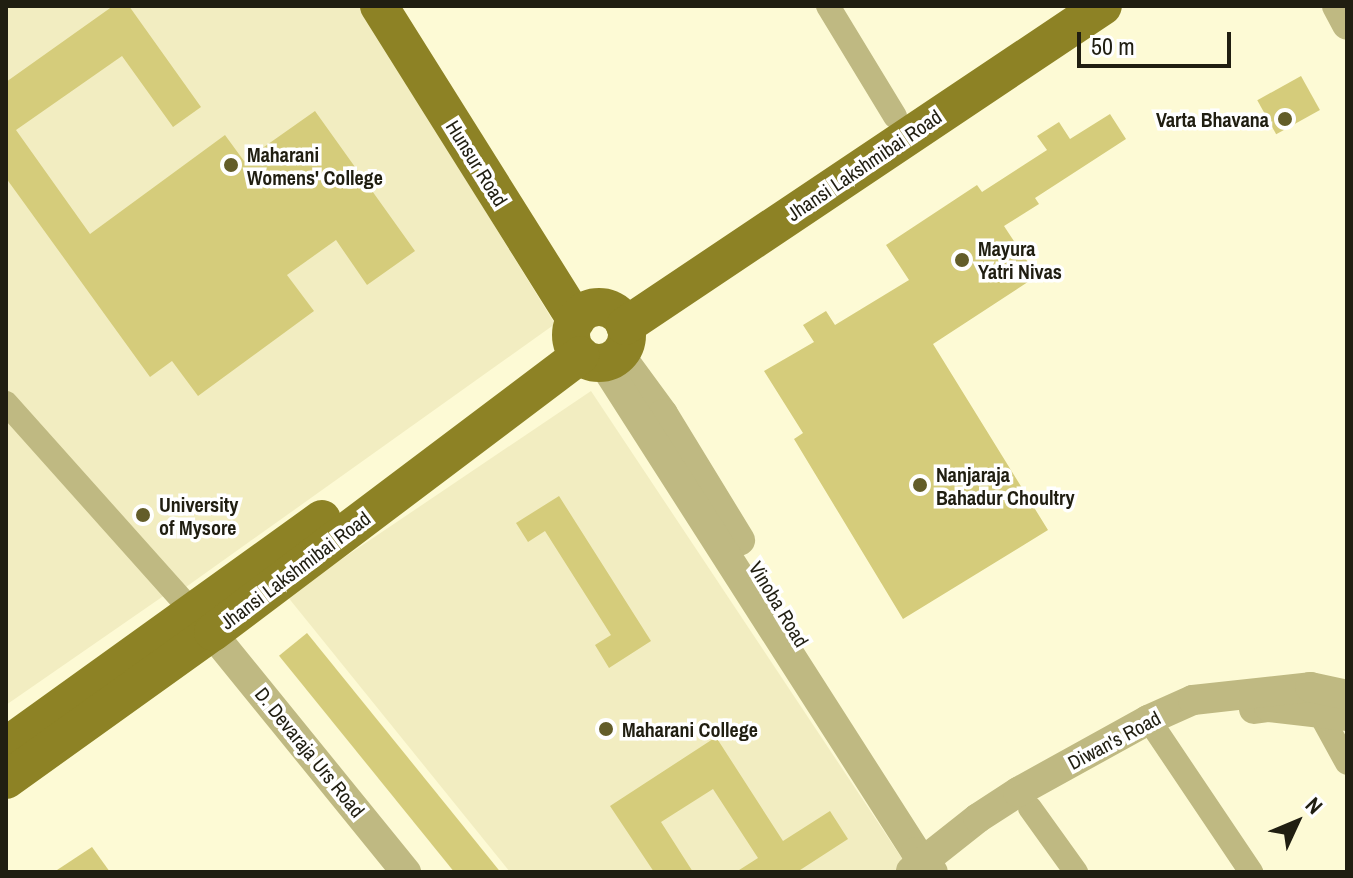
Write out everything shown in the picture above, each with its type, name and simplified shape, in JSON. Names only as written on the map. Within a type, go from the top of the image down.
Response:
[{"type":"main road","name":"Hunsur Road","points":[[379,6],[597,335]]},
{"type":"main road","points":[[401,6],[597,335]]},
{"type":"main road","name":"Jhansi Lakshmibai Road","points":[[6,780],[203,621],[895,116],[1060,6]]},
{"type":"main road","name":"Jhansi Lakshmibai Road","points":[[597,335],[1103,6]]},
{"type":"main road","name":"Jhansi Lakshmibai Road","points":[[6,746],[203,621]]},
{"type":"street","points":[[828,6],[895,116]]},
{"type":"street","points":[[1337,6],[1347,25]]},
{"type":"street","name":"Vinoba Road","points":[[597,335],[663,414],[927,846],[926,869]]},
{"type":"street","points":[[6,403],[203,621]]},
{"type":"street","name":"D. Devaraja Urs Road","points":[[203,621],[406,872]]},
{"type":"street","name":"Diwan's Road","points":[[926,869],[978,818],[1018,792],[1148,720],[1193,700],[1310,687],[1347,695]]},
{"type":"street","points":[[926,869],[1157,732],[1201,716],[1269,707],[1333,714],[1347,763]]},
{"type":"street","points":[[1157,732],[1251,872]]},
{"type":"street","points":[[1030,808],[1076,872]]},
{"type":"shaded area","name":"Maharani Womens' College","points":[[6,6],[359,6],[555,324],[179,592],[175,588],[6,705]]},
{"type":"shaded area","name":"Maharani College","points":[[591,391],[905,863],[894,872],[510,872],[287,596]]},
{"type":"building","points":[[113,6],[129,6],[201,107],[173,127],[122,56],[16,130],[90,234],[225,135],[244,161],[315,111],[415,251],[367,285],[336,240],[287,275],[314,311],[198,396],[172,361],[150,377],[6,178],[6,82]]},
{"type":"building","name":"Varta Bhavana","points":[[1301,76],[1320,110],[1276,134],[1257,100]]},
{"type":"building","points":[[1110,114],[1126,139],[1035,198],[1039,204],[1004,226],[1037,276],[933,344],[1048,530],[903,619],[794,439],[803,433],[764,371],[814,342],[803,325],[826,311],[835,325],[909,280],[886,245],[977,185],[982,192],[1047,150],[1037,136],[1059,122],[1070,139]]},
{"type":"building","points":[[559,496],[651,641],[609,668],[595,645],[611,635],[545,531],[528,542],[516,523]]},
{"type":"building","points":[[307,633],[501,872],[454,872],[279,656]]},
{"type":"building","points":[[716,737],[783,841],[830,811],[848,839],[797,872],[736,872],[758,858],[713,789],[661,822],[693,872],[654,872],[610,806]]},
{"type":"building","points":[[92,847],[110,872],[54,872]]},
{"type":"place","name":"Varta Bhavana","points":[[1285,119]]},
{"type":"place","name":"Maharani Womens' College","points":[[231,165]]},
{"type":"place","name":"Mayura Yatri Nivas","points":[[962,260]]},
{"type":"place","name":"Nanjaraja Bahadur Choultry","points":[[920,485]]},
{"type":"place","name":"University of Mysore","points":[[143,515]]},
{"type":"place","name":"Maharani College","points":[[606,729]]}]
